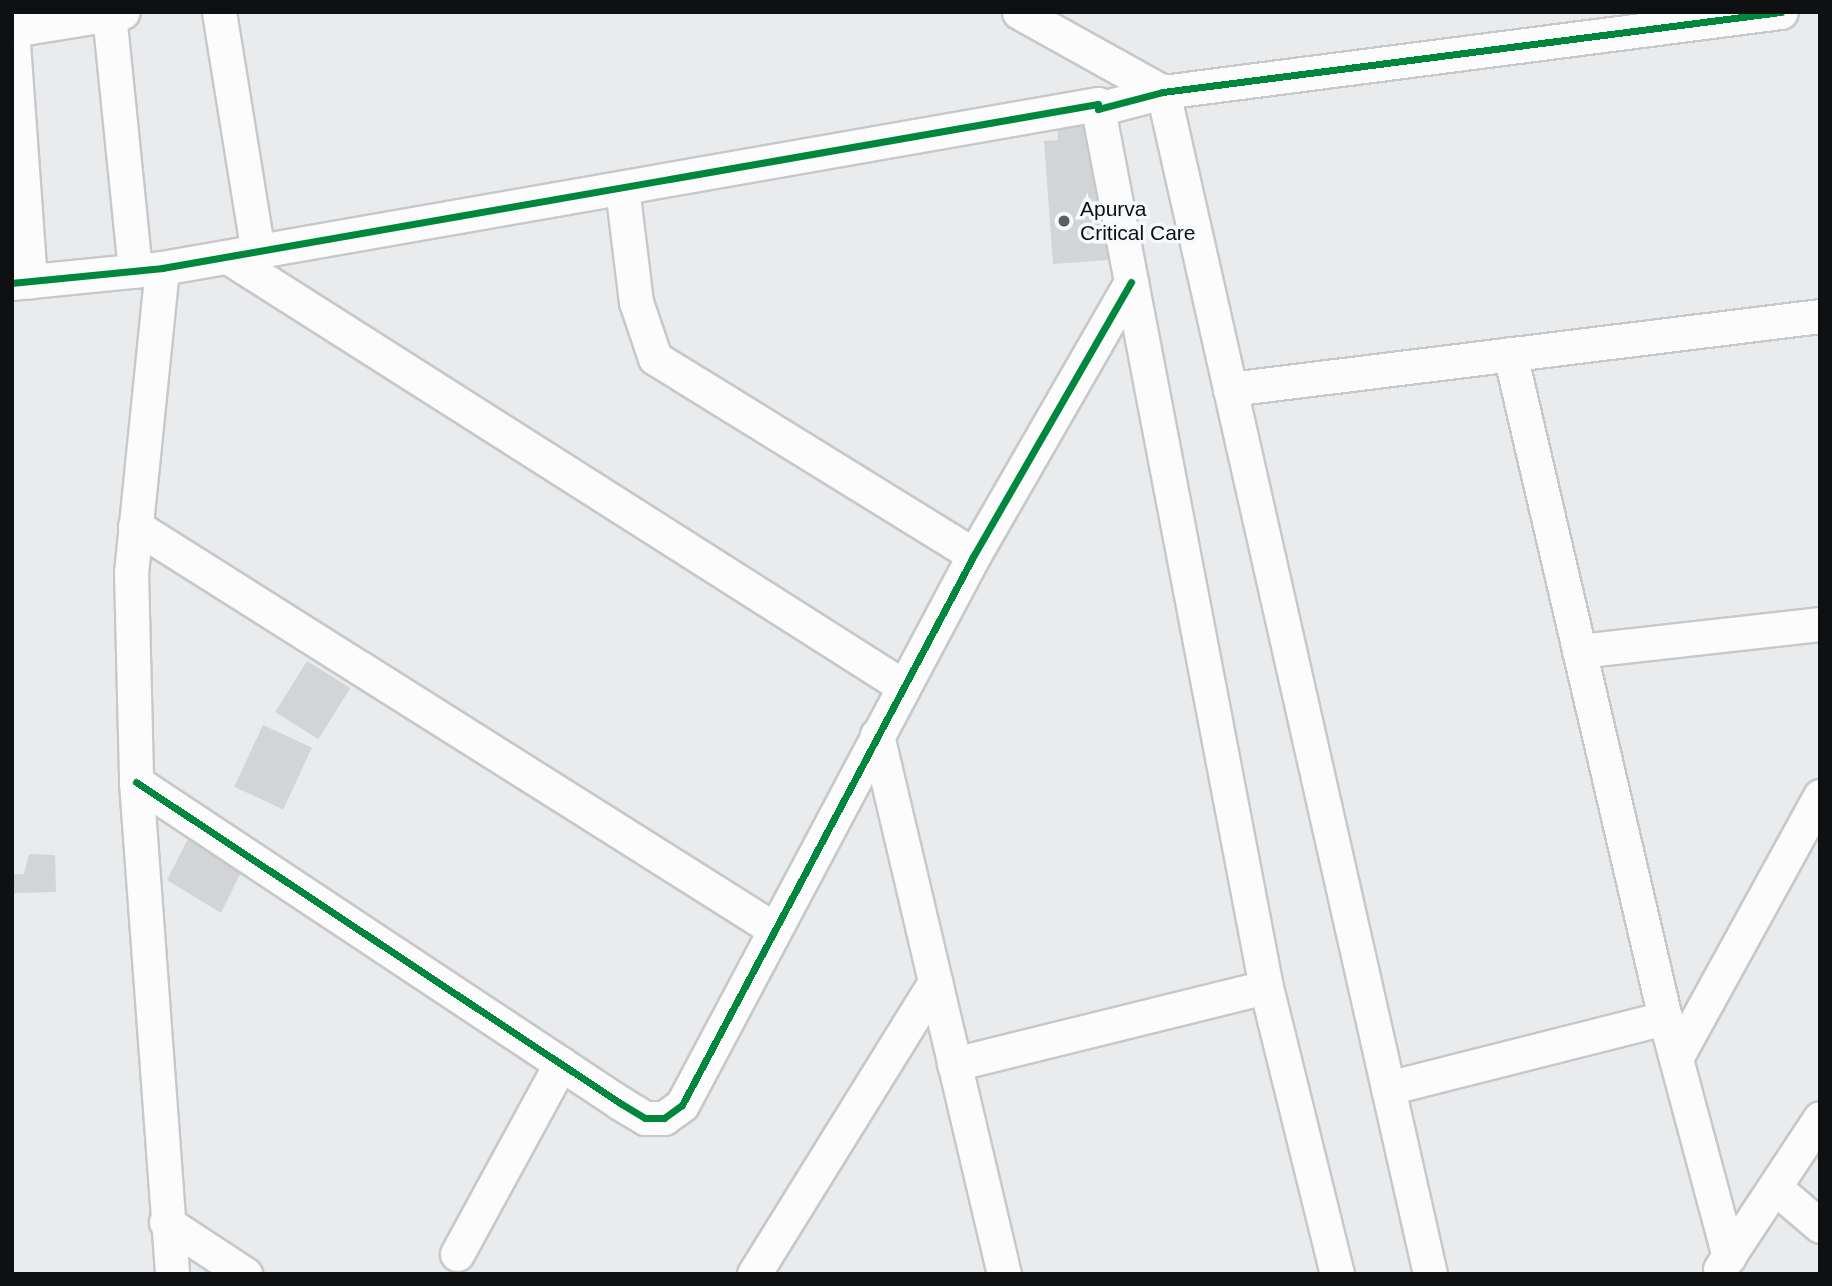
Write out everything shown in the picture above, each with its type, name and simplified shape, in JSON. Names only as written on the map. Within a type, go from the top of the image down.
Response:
[{"type":"street","points":[[219,12],[243,254]]},
{"type":"street","points":[[1019,12],[1163,92],[1388,1088],[1424,1272]]},
{"type":"street","points":[[1098,109],[1163,92],[1781,12]]},
{"type":"street","points":[[172,1274],[166,1223],[136,782],[135,526],[149,270],[116,13],[12,30],[21,282],[149,270],[1098,104],[1266,987],[1338,1274]]},
{"type":"street","points":[[622,188],[636,302],[655,358],[974,555]]},
{"type":"street","points":[[243,254],[904,686]]},
{"type":"street","points":[[136,782],[645,1118],[664,1118],[682,1105],[974,555],[1131,282]]},
{"type":"street","points":[[1230,389],[1820,316]]},
{"type":"street","points":[[1510,354],[1723,1265]]},
{"type":"street","points":[[135,526],[774,929]]},
{"type":"street","points":[[1579,651],[1820,624]]},
{"type":"street","points":[[877,735],[1004,1274]]},
{"type":"street","points":[[1676,1058],[1820,796]]},
{"type":"street","points":[[754,1274],[935,982]]},
{"type":"street","points":[[954,1063],[1266,987]]},
{"type":"street","points":[[1388,1088],[1665,1018]]},
{"type":"street","points":[[457,1254],[561,1063]]},
{"type":"street","points":[[1723,1265],[1778,1190],[1820,1118]]},
{"type":"street","points":[[1778,1190],[1820,1226]]},
{"type":"street","points":[[166,1223],[245,1274]]},
{"type":"building","points":[[1099,124],[1108,260],[1053,264],[1044,141],[1058,140],[1057,126]]},
{"type":"building","points":[[307,661],[350,688],[318,739],[275,712]]},
{"type":"building","points":[[263,725],[312,748],[283,809],[234,787]]},
{"type":"building","points":[[192,831],[245,864],[221,913],[167,880]]},
{"type":"building","points":[[29,854],[55,855],[56,892],[12,893],[12,875],[24,874]]},
{"type":"cycle path","points":[[12,283],[162,268],[1098,104],[1098,109],[1163,92],[1781,12]]},
{"type":"cycle path","points":[[136,782],[620,1103],[645,1118],[664,1118],[682,1105],[974,555],[1131,282]]},
{"type":"place","name":"Apurva Critical Care","points":[[1064,221]]}]
